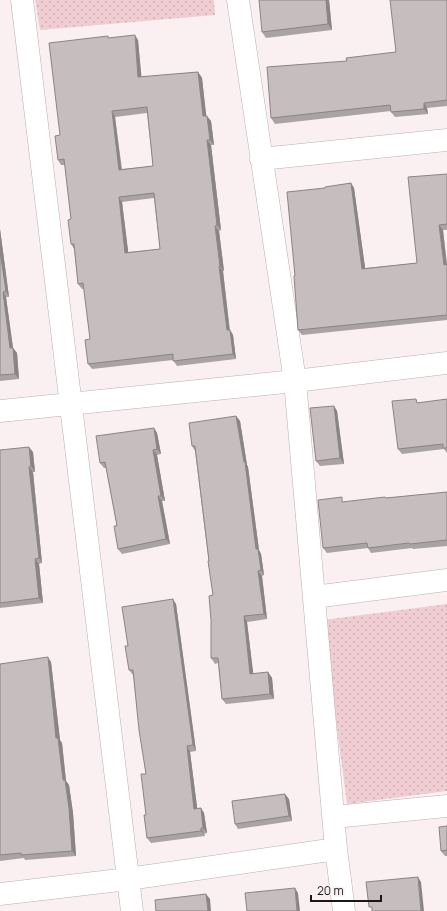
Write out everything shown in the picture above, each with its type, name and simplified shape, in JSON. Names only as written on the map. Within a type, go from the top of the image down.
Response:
[{"type":"street","points":[[22,0],[132,911]]},
{"type":"street","points":[[238,0],[295,381],[336,849],[344,911]]},
{"type":"street","points":[[261,159],[447,140]]},
{"type":"street","points":[[0,411],[295,381],[447,363]]},
{"type":"street","points":[[314,597],[447,580]]},
{"type":"street","points":[[334,817],[447,806]]},
{"type":"street","points":[[0,894],[128,879],[336,849]]},
{"type":"shaded area","points":[[35,0],[214,0],[215,15],[40,30]]},
{"type":"shaded area","points":[[447,604],[447,791],[347,804],[323,620]]},
{"type":"building","points":[[259,0],[326,0],[328,24],[262,32]]},
{"type":"building","points":[[390,0],[447,0],[447,100],[424,103],[424,109],[391,112],[390,105],[271,118],[267,67],[347,61],[346,58],[396,52]]},
{"type":"building","points":[[135,35],[138,77],[198,72],[203,116],[207,116],[210,140],[207,140],[217,225],[215,226],[219,266],[227,330],[230,330],[233,354],[173,361],[173,354],[88,364],[85,340],[90,339],[83,283],[78,284],[74,244],[71,244],[68,220],[71,219],[64,159],[58,160],[55,136],[60,135],[49,43],[108,36],[108,38]],"holes":[[[147,107],[153,166],[119,170],[112,111]],[[154,193],[160,249],[125,253],[119,197]]]},
{"type":"building","points":[[447,174],[447,224],[439,225],[444,265],[447,264],[447,315],[298,330],[295,276],[287,192],[325,188],[351,183],[362,269],[417,263],[408,177]]},
{"type":"building","points":[[0,251],[6,291],[3,292],[10,348],[13,348],[15,374],[0,375]]},
{"type":"building","points":[[416,399],[417,403],[447,399],[447,448],[443,448],[443,444],[398,449],[392,401]]},
{"type":"building","points":[[334,406],[340,458],[316,461],[310,408]]},
{"type":"building","points":[[236,416],[245,462],[256,549],[258,549],[261,570],[258,571],[264,614],[244,616],[250,674],[268,672],[270,694],[222,699],[218,658],[211,658],[211,620],[209,596],[213,595],[195,446],[192,446],[189,423]]},
{"type":"building","points":[[154,428],[157,449],[153,450],[161,496],[158,496],[166,539],[118,549],[114,526],[117,526],[105,462],[100,463],[96,436]]},
{"type":"building","points":[[29,447],[31,466],[29,467],[39,558],[35,559],[39,598],[0,603],[0,450]]},
{"type":"building","points":[[447,492],[447,540],[368,548],[367,543],[323,548],[318,500],[342,497],[342,502]]},
{"type":"building","points":[[173,599],[193,745],[187,746],[194,809],[201,808],[203,828],[201,828],[201,831],[147,838],[141,774],[146,774],[139,730],[133,670],[129,670],[125,646],[128,646],[122,607]]},
{"type":"building","points":[[48,657],[56,738],[58,738],[63,780],[65,780],[69,808],[72,851],[0,855],[0,664]]},
{"type":"building","points":[[285,794],[289,816],[235,824],[232,801]]},
{"type":"building","points":[[447,826],[447,850],[441,851],[439,827]]},
{"type":"building","points":[[418,877],[421,911],[372,911],[372,907],[369,907],[366,882]]},
{"type":"building","points":[[295,888],[297,911],[247,911],[245,893]]},
{"type":"building","points":[[206,894],[208,911],[156,911],[155,900]]}]
